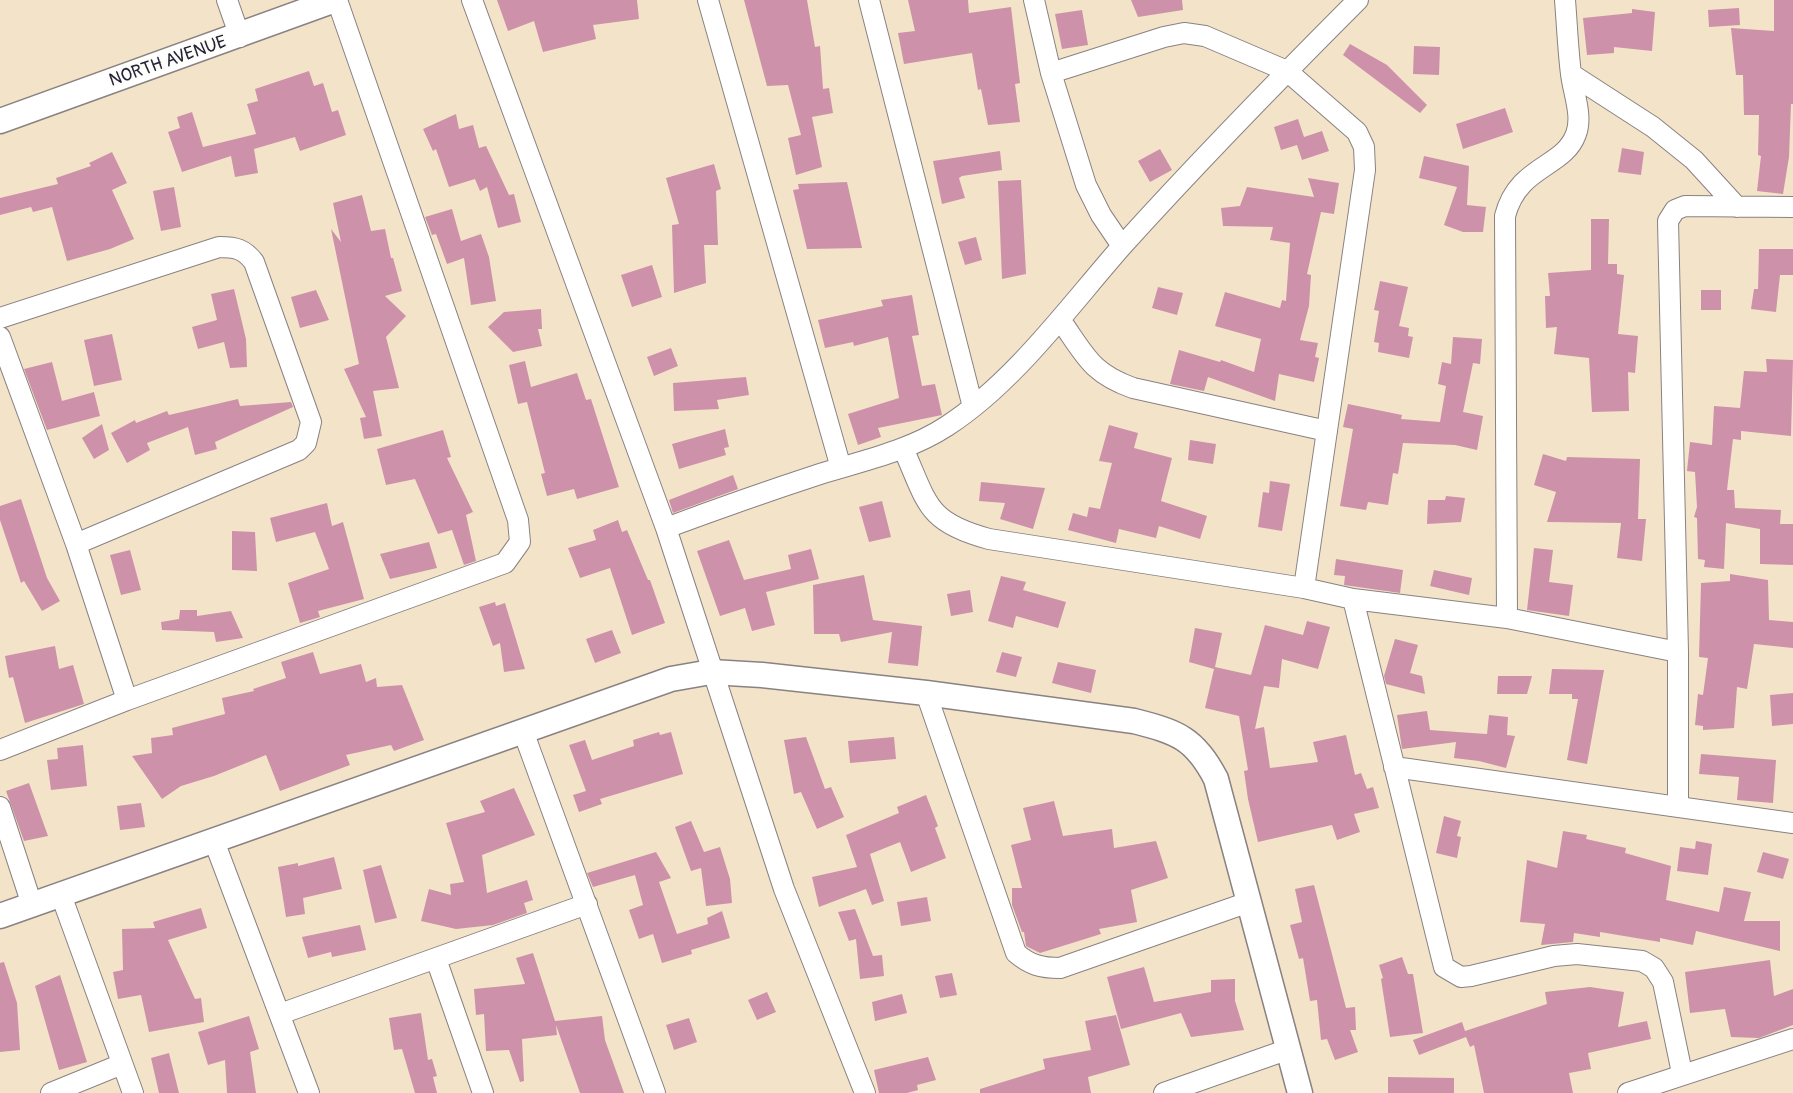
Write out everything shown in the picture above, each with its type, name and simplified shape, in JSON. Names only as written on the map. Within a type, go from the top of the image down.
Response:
[{"type":"street","points":[[227,0],[240,37]]},
{"type":"street","points":[[0,750],[127,700],[505,563],[520,542],[518,520],[336,0]]},
{"type":"street","name":"NORTH AVENUE","points":[[0,121],[240,37],[336,0]]},
{"type":"street","points":[[472,0],[666,528],[711,672],[784,889],[865,1093]]},
{"type":"street","points":[[708,0],[840,468]]},
{"type":"street","points":[[869,0],[973,407]]},
{"type":"street","points":[[1034,0],[1051,73],[1086,185],[1101,215],[1122,246]]},
{"type":"street","points":[[666,528],[756,495],[903,448],[945,428],[973,407],[1061,321],[1122,246],[1287,71],[1358,0]]},
{"type":"street","points":[[1507,618],[1505,216],[1509,199],[1520,184],[1568,147],[1576,134],[1578,117],[1571,74],[1565,0]]},
{"type":"street","points":[[1051,73],[1184,33],[1214,39],[1287,71],[1357,132],[1364,147],[1365,170],[1304,588]]},
{"type":"street","points":[[1571,74],[1670,140],[1694,160],[1737,207]]},
{"type":"street","points":[[1678,806],[1678,652],[1668,221],[1676,210],[1685,206],[1793,207]]},
{"type":"street","points":[[0,318],[219,247],[234,247],[247,252],[254,262],[311,422],[310,433],[299,450],[76,544]]},
{"type":"street","points":[[1061,321],[1093,366],[1108,379],[1133,388],[1327,431]]},
{"type":"street","points":[[0,337],[76,544],[127,700]]},
{"type":"street","points":[[903,448],[929,507],[943,522],[962,532],[989,539],[1304,588],[1353,599],[1507,618],[1678,652]]},
{"type":"street","points":[[1353,599],[1444,967],[1461,977],[1554,956],[1577,954],[1642,961],[1654,968],[1663,982],[1682,1073]]},
{"type":"street","points":[[0,916],[671,679],[711,672],[926,693],[1134,721],[1161,728],[1187,740],[1203,754],[1216,778],[1300,1093]]},
{"type":"street","points":[[926,693],[1016,953],[1028,963],[1042,968],[1060,968],[1249,902]]},
{"type":"street","points":[[523,731],[655,1093]]},
{"type":"street","points":[[1394,766],[1793,823]]},
{"type":"street","points":[[0,807],[32,904]]},
{"type":"street","points":[[214,841],[309,1093]]},
{"type":"street","points":[[61,895],[133,1093]]},
{"type":"street","points":[[280,1014],[587,904]]},
{"type":"street","points":[[436,959],[483,1093]]},
{"type":"street","points":[[1628,1093],[1682,1073],[1793,1039]]},
{"type":"street","points":[[1164,1093],[1288,1049]]},
{"type":"street","points":[[51,1093],[122,1064]]},
{"type":"building","points":[[497,0],[637,0],[639,19],[593,25],[596,39],[543,52],[534,21],[508,31]]},
{"type":"building","points":[[744,0],[807,0],[815,47],[820,46],[823,89],[829,88],[833,113],[812,117],[822,167],[796,175],[788,138],[801,135],[788,85],[767,86]]},
{"type":"building","points":[[908,0],[968,0],[969,13],[1011,7],[1020,83],[1015,84],[1020,122],[988,125],[981,89],[978,90],[972,53],[904,64],[898,33],[915,31]]},
{"type":"building","points":[[1131,0],[1182,0],[1183,10],[1138,17]]},
{"type":"building","points":[[1774,0],[1793,0],[1793,104],[1791,104],[1789,157],[1783,194],[1757,191],[1761,156],[1758,155],[1759,115],[1744,115],[1743,75],[1736,75],[1731,28],[1774,31]]},
{"type":"building","points":[[1739,8],[1740,25],[1709,27],[1708,10]]},
{"type":"building","points":[[1632,9],[1655,12],[1652,51],[1614,47],[1614,53],[1587,55],[1583,18],[1632,13]]},
{"type":"building","points":[[1082,10],[1088,45],[1062,49],[1055,14]]},
{"type":"building","points":[[1350,44],[1387,65],[1427,105],[1420,113],[1343,55]]},
{"type":"building","points":[[1414,46],[1440,47],[1439,75],[1413,74]]},
{"type":"building","points":[[309,71],[314,86],[323,83],[332,112],[338,110],[346,135],[300,151],[295,137],[254,149],[258,173],[235,177],[231,156],[182,172],[168,132],[180,128],[177,117],[192,112],[203,147],[256,134],[247,104],[258,101],[255,89]]},
{"type":"building","points":[[1505,108],[1513,132],[1463,149],[1456,124]]},
{"type":"building","points":[[456,114],[459,129],[473,125],[479,148],[486,146],[509,195],[514,194],[521,222],[498,228],[487,187],[480,191],[475,179],[449,187],[436,149],[433,151],[423,129]]},
{"type":"building","points":[[1298,119],[1304,137],[1322,131],[1329,151],[1302,160],[1297,145],[1281,150],[1274,127]]},
{"type":"building","points":[[1622,148],[1644,152],[1641,175],[1618,172]]},
{"type":"building","points":[[1160,149],[1172,170],[1150,182],[1138,161]]},
{"type":"building","points":[[1000,151],[1002,170],[962,176],[959,178],[965,198],[942,204],[933,161]]},
{"type":"building","points":[[112,152],[127,183],[112,190],[134,239],[110,249],[67,261],[52,207],[33,212],[31,207],[0,215],[0,198],[58,184],[56,178],[91,166],[89,163]]},
{"type":"building","points":[[1424,156],[1469,166],[1467,205],[1486,207],[1483,232],[1463,232],[1444,225],[1457,187],[1419,178]]},
{"type":"building","points":[[714,164],[721,189],[716,191],[718,245],[704,245],[706,283],[674,293],[672,225],[679,224],[666,178]]},
{"type":"building","points":[[1308,178],[1339,183],[1334,214],[1321,212],[1307,274],[1311,275],[1309,306],[1300,340],[1318,343],[1315,357],[1319,358],[1314,382],[1279,374],[1275,401],[1208,377],[1204,391],[1170,384],[1179,350],[1220,362],[1221,360],[1254,372],[1261,339],[1215,326],[1225,292],[1280,308],[1282,300],[1286,301],[1290,243],[1270,240],[1273,227],[1223,226],[1221,208],[1240,206],[1247,187],[1314,197]]},
{"type":"building","points":[[1021,180],[1026,274],[1002,279],[998,181]]},
{"type":"building","points":[[847,182],[862,248],[807,249],[793,190],[799,189],[798,184]]},
{"type":"building","points":[[174,187],[181,227],[161,231],[153,191]]},
{"type":"building","points":[[362,195],[371,231],[385,229],[391,258],[393,258],[402,291],[385,296],[406,316],[386,337],[399,388],[373,391],[382,436],[364,439],[360,418],[366,417],[344,369],[359,364],[331,229],[341,242],[333,203]]},
{"type":"building","points":[[452,209],[461,241],[481,234],[489,257],[496,301],[471,305],[464,258],[447,264],[436,234],[432,235],[425,217]]},
{"type":"building","points":[[1591,219],[1609,219],[1608,264],[1617,264],[1617,274],[1624,275],[1618,334],[1638,336],[1635,373],[1628,372],[1629,411],[1592,412],[1589,358],[1554,354],[1557,327],[1546,328],[1545,296],[1550,296],[1548,273],[1591,270]]},
{"type":"building","points":[[976,237],[982,260],[965,265],[958,242]]},
{"type":"building","points":[[1759,249],[1793,249],[1793,275],[1780,275],[1776,312],[1751,309],[1754,289],[1758,289]]},
{"type":"building","points":[[652,265],[662,297],[632,307],[621,275]]},
{"type":"building","points":[[1380,281],[1408,287],[1399,326],[1409,328],[1408,336],[1413,337],[1409,358],[1378,352],[1379,343],[1374,342],[1379,311],[1374,310]]},
{"type":"building","points":[[1158,287],[1183,293],[1177,315],[1152,308]]},
{"type":"building","points":[[234,289],[246,339],[247,367],[230,368],[224,342],[198,349],[192,327],[217,320],[211,294]]},
{"type":"building","points":[[316,290],[329,320],[300,328],[291,297]]},
{"type":"building","points":[[1701,290],[1721,290],[1721,310],[1701,310]]},
{"type":"building","points":[[912,295],[919,335],[912,336],[922,386],[935,384],[942,415],[878,428],[881,437],[858,445],[848,414],[899,398],[888,337],[854,346],[853,342],[825,348],[818,320],[883,306],[881,300]]},
{"type":"building","points":[[541,309],[542,329],[538,329],[542,346],[513,352],[488,327],[504,312]]},
{"type":"building","points":[[112,334],[122,380],[94,386],[84,340]]},
{"type":"building","points":[[1453,337],[1482,339],[1480,364],[1473,363],[1463,412],[1483,416],[1477,450],[1455,445],[1403,443],[1398,474],[1393,473],[1388,505],[1368,502],[1366,510],[1340,506],[1353,429],[1343,427],[1348,404],[1402,415],[1401,419],[1440,422],[1446,386],[1438,384],[1442,362],[1451,364]]},
{"type":"building","points":[[671,348],[678,366],[654,376],[647,357]]},
{"type":"building","points":[[1766,359],[1793,360],[1791,436],[1741,431],[1741,440],[1733,439],[1727,490],[1734,490],[1735,508],[1781,510],[1780,524],[1793,524],[1793,565],[1760,564],[1760,529],[1726,523],[1724,569],[1704,567],[1705,560],[1698,559],[1697,518],[1694,517],[1697,507],[1695,472],[1687,471],[1690,442],[1712,445],[1714,406],[1740,408],[1744,371],[1767,372]]},
{"type":"building","points":[[525,361],[531,387],[577,373],[586,400],[591,399],[619,487],[577,499],[574,489],[547,496],[541,474],[545,473],[527,402],[518,404],[509,365]]},
{"type":"building","points":[[52,362],[62,401],[94,392],[100,416],[47,430],[24,369]]},
{"type":"building","points":[[746,377],[749,395],[717,400],[719,409],[674,411],[673,383]]},
{"type":"building","points":[[238,399],[240,406],[291,402],[293,407],[215,442],[217,449],[195,455],[188,427],[147,443],[150,450],[127,463],[111,433],[135,420],[136,423],[167,411],[169,415]]},
{"type":"building","points":[[102,424],[109,450],[94,459],[82,438]]},
{"type":"building","points":[[1109,425],[1138,433],[1134,448],[1172,458],[1161,501],[1207,516],[1200,539],[1159,526],[1156,538],[1119,529],[1116,543],[1068,530],[1073,513],[1087,517],[1089,507],[1100,509],[1112,463],[1099,461]]},
{"type":"building","points":[[725,429],[729,447],[724,448],[726,455],[679,469],[672,444]]},
{"type":"building","points":[[443,430],[451,457],[447,458],[473,512],[466,515],[476,561],[464,565],[452,530],[438,534],[415,479],[386,485],[377,449]]},
{"type":"building","points":[[1190,440],[1216,444],[1213,464],[1188,460]]},
{"type":"building","points":[[1543,454],[1566,461],[1567,457],[1640,459],[1638,519],[1646,519],[1642,561],[1617,558],[1621,523],[1547,522],[1556,492],[1534,485]]},
{"type":"building","points":[[733,475],[738,489],[673,513],[669,500]]},
{"type":"building","points":[[1270,481],[1290,484],[1282,531],[1258,527],[1263,492],[1269,493]]},
{"type":"building","points":[[981,482],[1045,488],[1033,529],[1000,519],[1005,503],[979,501]]},
{"type":"building","points":[[1446,496],[1465,498],[1461,522],[1427,524],[1428,500],[1445,500]]},
{"type":"building","points":[[21,499],[47,578],[60,601],[42,611],[24,581],[21,583],[0,520],[0,506]]},
{"type":"building","points":[[882,501],[891,537],[869,542],[859,507]]},
{"type":"building","points":[[327,503],[332,526],[343,522],[364,599],[318,611],[320,617],[300,623],[288,583],[329,569],[315,532],[276,542],[270,518]]},
{"type":"building","points":[[618,520],[622,532],[627,530],[648,580],[650,580],[665,623],[632,635],[610,568],[580,578],[568,548],[596,540],[593,530]]},
{"type":"building","points":[[232,531],[255,532],[257,571],[232,570]]},
{"type":"building","points":[[729,540],[744,580],[791,569],[788,555],[811,549],[819,579],[766,592],[775,625],[752,631],[745,608],[720,616],[697,551]]},
{"type":"building","points":[[429,542],[437,568],[390,579],[380,554]]},
{"type":"building","points":[[1534,548],[1553,550],[1549,582],[1573,585],[1569,616],[1527,610]]},
{"type":"building","points":[[130,550],[141,590],[121,595],[110,555]]},
{"type":"building","points":[[1336,559],[1403,570],[1400,593],[1344,585],[1345,576],[1334,575]]},
{"type":"building","points":[[1434,570],[1472,578],[1469,595],[1430,586]]},
{"type":"building","points":[[1730,574],[1768,580],[1769,620],[1793,622],[1793,648],[1754,644],[1747,689],[1737,687],[1734,728],[1703,730],[1703,726],[1695,725],[1698,694],[1703,695],[1708,658],[1699,657],[1701,583],[1730,581]]},
{"type":"building","points":[[864,575],[873,620],[922,626],[918,666],[888,663],[892,632],[841,642],[839,634],[814,634],[813,585]]},
{"type":"building","points":[[1001,576],[1026,582],[1023,590],[1066,602],[1058,628],[1016,616],[1013,628],[988,621]]},
{"type":"building","points":[[970,590],[973,612],[951,616],[947,594]]},
{"type":"building","points":[[495,602],[496,606],[505,603],[525,669],[504,672],[500,643],[493,646],[479,607]]},
{"type":"building","points":[[180,610],[197,610],[197,616],[231,611],[243,638],[216,642],[214,632],[162,630],[161,622],[179,619]]},
{"type":"building","points":[[1307,621],[1330,627],[1318,669],[1282,659],[1279,688],[1264,686],[1255,729],[1264,727],[1270,768],[1318,762],[1313,742],[1346,735],[1355,775],[1361,773],[1367,789],[1373,787],[1379,808],[1354,814],[1360,832],[1337,840],[1332,825],[1258,842],[1248,799],[1244,771],[1248,770],[1239,716],[1205,708],[1214,669],[1189,662],[1195,628],[1222,633],[1215,667],[1251,675],[1265,625],[1303,635]]},
{"type":"building","points":[[612,630],[621,653],[595,663],[586,639]]},
{"type":"building","points":[[1395,639],[1418,645],[1410,673],[1422,676],[1425,694],[1386,684],[1384,676]]},
{"type":"building","points":[[55,646],[59,669],[73,665],[84,704],[25,723],[13,677],[9,678],[5,656]]},
{"type":"building","points":[[313,652],[320,674],[361,664],[366,682],[376,678],[377,687],[402,685],[424,740],[394,751],[391,745],[346,755],[350,765],[280,791],[266,755],[214,776],[181,786],[162,799],[132,756],[152,753],[151,738],[173,735],[172,728],[225,714],[222,698],[254,691],[253,689],[286,678],[281,662]]},
{"type":"building","points":[[1002,652],[1022,657],[1016,677],[996,672]]},
{"type":"building","points":[[1058,662],[1096,670],[1091,693],[1052,683]]},
{"type":"building","points":[[1552,669],[1604,670],[1587,764],[1567,760],[1578,699],[1572,699],[1572,694],[1549,694]]},
{"type":"building","points":[[1498,676],[1532,676],[1527,694],[1497,694]]},
{"type":"building","points":[[1793,693],[1793,724],[1772,726],[1770,695]]},
{"type":"building","points":[[1427,711],[1430,730],[1487,734],[1489,715],[1508,717],[1507,735],[1515,736],[1506,768],[1454,758],[1456,742],[1402,749],[1397,715]]},
{"type":"building","points":[[659,732],[660,735],[671,732],[683,774],[600,799],[602,804],[579,812],[573,795],[586,791],[569,745],[585,740],[592,760],[634,746],[633,740]]},
{"type":"building","points":[[806,737],[825,789],[831,787],[844,817],[817,829],[801,792],[794,794],[784,740]]},
{"type":"building","points":[[894,737],[896,759],[850,763],[848,741]]},
{"type":"building","points":[[83,745],[87,786],[51,790],[47,760],[58,759],[57,748]]},
{"type":"building","points":[[1701,754],[1776,760],[1773,803],[1737,800],[1739,777],[1699,774]]},
{"type":"building","points":[[29,783],[48,836],[24,841],[6,791]]},
{"type":"building","points":[[514,788],[535,835],[482,855],[487,893],[527,880],[533,900],[524,903],[527,913],[493,925],[456,929],[421,921],[429,889],[451,895],[450,884],[464,882],[446,823],[485,812],[480,801]]},
{"type":"building","points":[[926,795],[938,826],[935,828],[946,858],[911,872],[900,842],[870,854],[884,901],[872,905],[866,889],[819,907],[812,877],[857,867],[846,835],[899,813],[897,807]]},
{"type":"building","points":[[1054,801],[1063,836],[1112,829],[1114,848],[1156,841],[1168,878],[1131,890],[1137,922],[1099,929],[1101,934],[1040,953],[1026,946],[1024,932],[1022,932],[1012,905],[1012,888],[1022,888],[1011,845],[1031,840],[1023,808]]},
{"type":"building","points":[[141,803],[145,827],[120,830],[117,806]]},
{"type":"building","points":[[1444,816],[1461,821],[1457,836],[1461,837],[1457,858],[1436,853]]},
{"type":"building","points":[[691,821],[704,852],[720,847],[730,879],[732,903],[706,906],[701,868],[691,871],[675,827]]},
{"type":"building","points":[[1563,831],[1587,835],[1586,839],[1626,848],[1625,853],[1671,866],[1666,900],[1719,912],[1724,887],[1751,892],[1744,921],[1780,921],[1780,951],[1696,931],[1693,945],[1660,938],[1660,942],[1600,932],[1600,937],[1574,933],[1573,942],[1541,945],[1545,924],[1520,922],[1527,860],[1557,868]]},
{"type":"building","points":[[1696,841],[1712,844],[1708,875],[1677,871],[1680,847],[1695,849]]},
{"type":"building","points":[[656,852],[671,878],[659,882],[677,934],[708,924],[707,918],[722,911],[730,938],[691,950],[692,954],[662,963],[653,934],[639,939],[629,910],[643,905],[635,875],[593,887],[587,873]]},
{"type":"building","points":[[1763,852],[1789,859],[1783,879],[1757,872]]},
{"type":"building","points":[[334,857],[342,889],[303,898],[305,914],[286,917],[278,867],[298,863],[298,866]]},
{"type":"building","points":[[381,865],[397,918],[375,923],[363,870]]},
{"type":"building","points":[[1314,885],[1346,1008],[1355,1007],[1356,1030],[1350,1030],[1358,1052],[1335,1060],[1327,1039],[1321,1040],[1317,1000],[1310,1001],[1303,958],[1299,959],[1290,925],[1302,922],[1295,889]]},
{"type":"building","points":[[927,897],[931,921],[901,926],[897,902]]},
{"type":"building","points":[[201,908],[207,928],[168,940],[195,999],[201,998],[204,1022],[149,1032],[141,995],[118,999],[113,972],[123,970],[122,929],[155,928],[153,922]]},
{"type":"building","points":[[855,909],[873,956],[882,955],[884,976],[860,979],[856,939],[849,941],[838,912]]},
{"type":"building","points":[[360,925],[366,950],[332,957],[331,952],[308,958],[302,937]]},
{"type":"building","points":[[533,953],[555,1021],[602,1016],[605,1040],[624,1093],[580,1093],[556,1025],[557,1035],[522,1039],[524,1081],[520,1082],[509,1050],[486,1051],[484,1014],[476,1015],[474,989],[525,984],[516,958]]},
{"type":"building","points":[[1402,957],[1408,974],[1413,974],[1423,1033],[1390,1037],[1381,979],[1383,978],[1379,965]]},
{"type":"building","points":[[1770,960],[1774,996],[1793,989],[1793,1025],[1759,1038],[1731,1037],[1725,1009],[1690,1013],[1685,972]]},
{"type":"building","points":[[4,962],[17,1003],[20,1050],[0,1052],[0,963]]},
{"type":"building","points":[[1144,967],[1154,1002],[1211,992],[1211,980],[1235,979],[1235,1001],[1244,1030],[1191,1037],[1181,1013],[1121,1029],[1107,977]]},
{"type":"building","points":[[952,973],[957,995],[940,998],[935,976]]},
{"type":"building","points":[[60,975],[87,1062],[59,1070],[35,986]]},
{"type":"building","points":[[1590,987],[1624,992],[1618,1027],[1647,1021],[1651,1039],[1588,1053],[1591,1069],[1569,1073],[1573,1093],[1484,1093],[1474,1045],[1470,1047],[1466,1037],[1419,1055],[1413,1040],[1462,1022],[1465,1031],[1547,1004],[1545,992]]},
{"type":"building","points":[[767,992],[776,1012],[757,1020],[748,1000]]},
{"type":"building","points":[[902,994],[907,1013],[875,1021],[872,1002]]},
{"type":"building","points":[[421,1013],[428,1060],[432,1059],[437,1076],[433,1077],[437,1093],[415,1093],[402,1049],[394,1050],[389,1018]]},
{"type":"building","points":[[1116,1015],[1130,1065],[1088,1077],[1091,1093],[980,1093],[980,1089],[1045,1069],[1043,1059],[1091,1050],[1085,1021]]},
{"type":"building","points":[[249,1016],[259,1049],[250,1052],[256,1093],[227,1093],[225,1060],[208,1065],[198,1032]]},
{"type":"building","points":[[689,1018],[697,1042],[674,1050],[666,1025]]},
{"type":"building","points":[[169,1053],[179,1093],[159,1093],[151,1058]]},
{"type":"building","points":[[928,1057],[936,1080],[917,1085],[918,1090],[907,1093],[879,1093],[874,1070]]},
{"type":"building","points":[[1388,1077],[1454,1078],[1454,1093],[1388,1093]]}]
